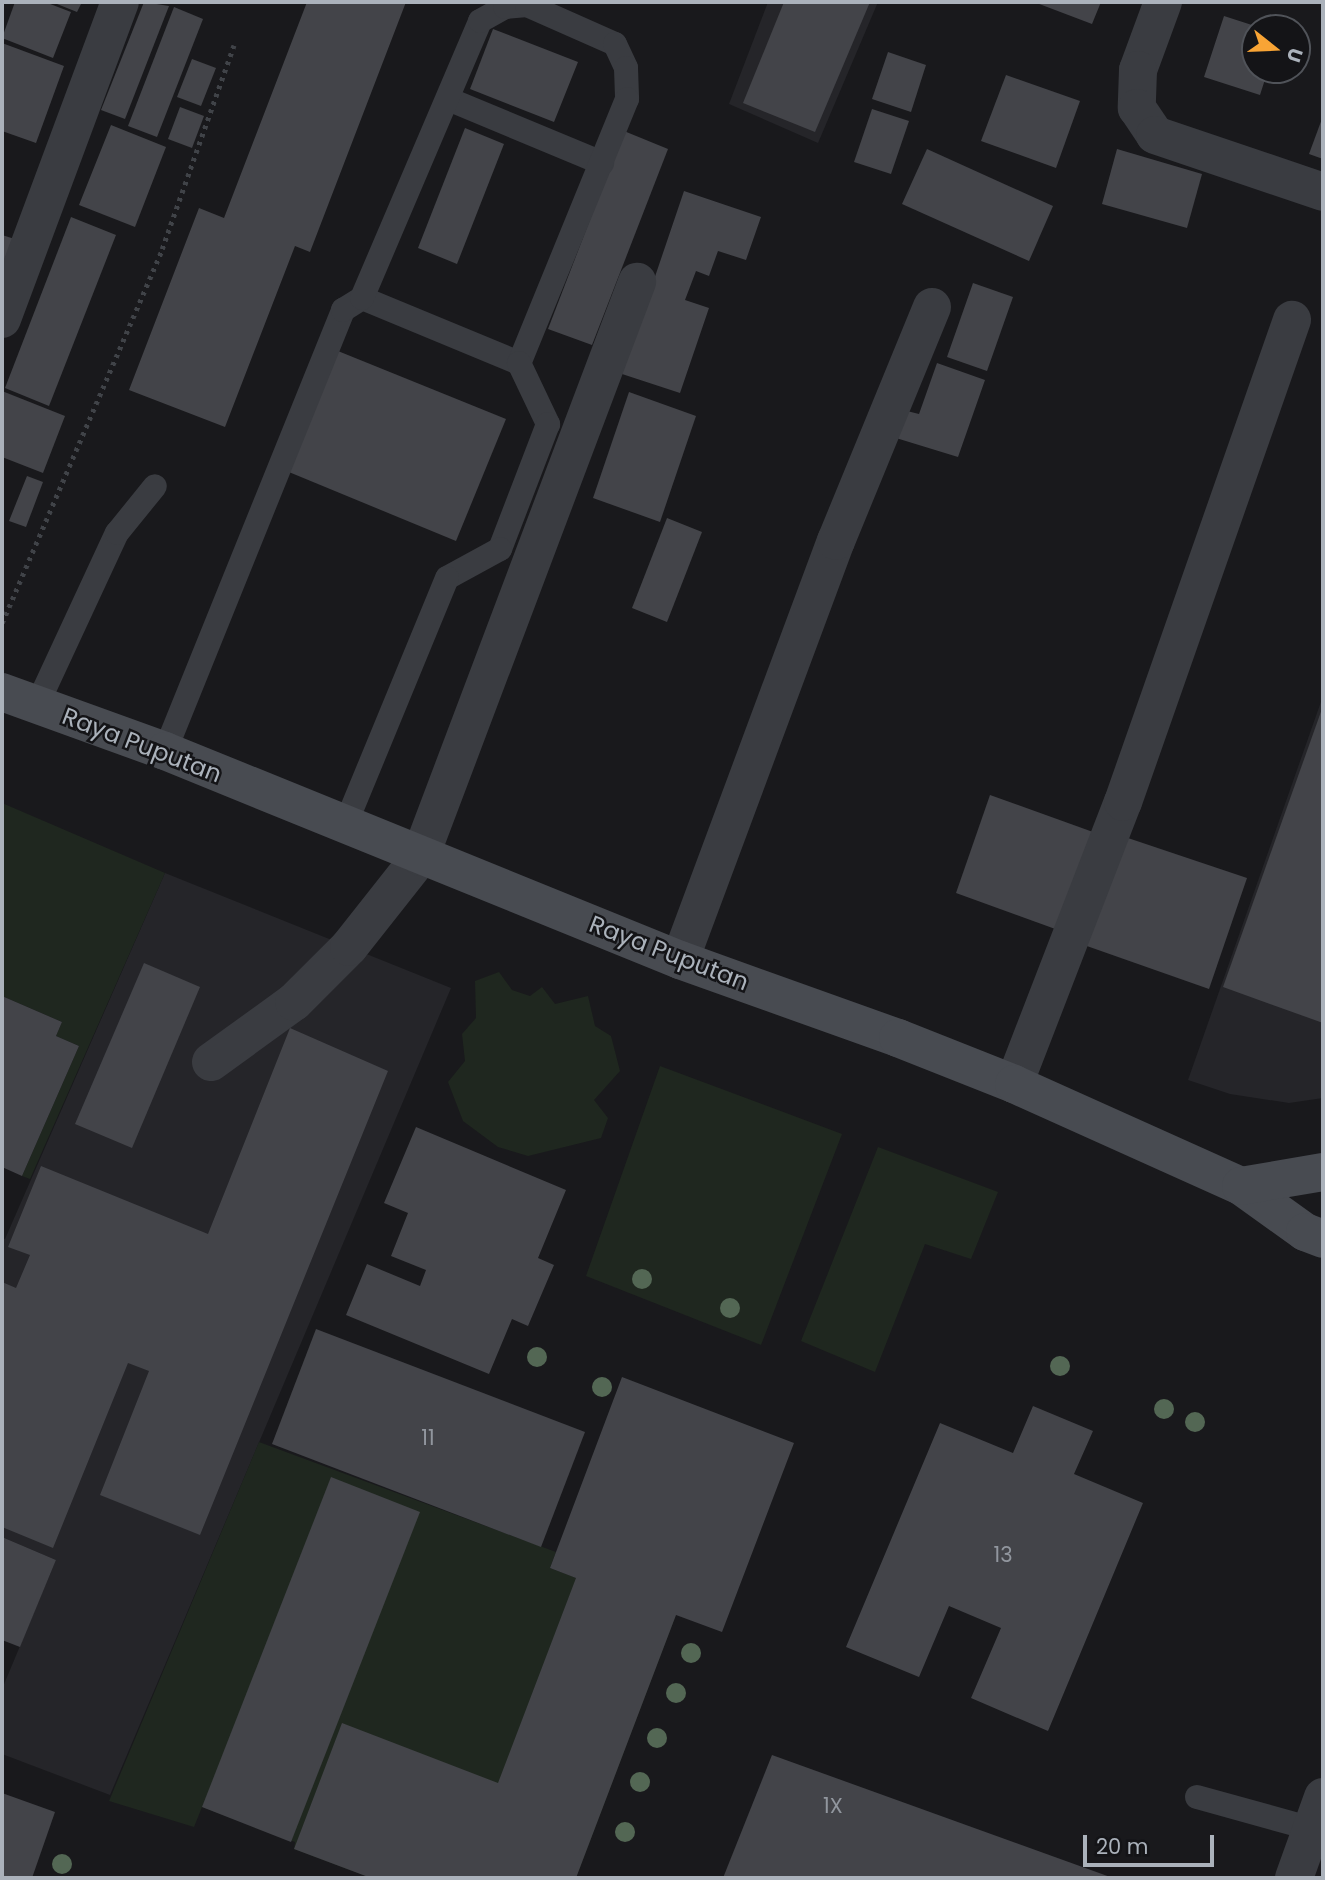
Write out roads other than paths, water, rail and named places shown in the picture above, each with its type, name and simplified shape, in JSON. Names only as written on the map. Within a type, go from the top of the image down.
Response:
[{"type":"main road","name":"Raya Puputan","points":[[2,692],[165,751],[420,857],[680,960],[898,1038],[1014,1084],[1241,1186],[1304,1232],[1323,1239]]},
{"type":"main road","points":[[1241,1186],[1323,1172]]},
{"type":"street","points":[[2,319],[120,2]]},
{"type":"street","points":[[1163,2],[1138,70],[1137,108],[1155,135],[1323,192]]},
{"type":"street","points":[[211,1062],[294,1002],[349,947],[420,857],[637,282]]},
{"type":"street","points":[[680,960],[836,541],[932,307]]},
{"type":"street","points":[[1014,1084],[1123,802],[1292,320]]},
{"type":"street","points":[[1294,1878],[1317,1813]]},
{"type":"lane","points":[[165,751],[343,310],[362,298],[480,21],[505,7],[527,5],[615,44],[626,68],[627,99],[519,363]]},
{"type":"lane","points":[[448,99],[602,163]]},
{"type":"lane","points":[[345,826],[447,578],[500,549],[548,424],[519,363],[362,298]]},
{"type":"lane","points":[[37,705],[117,533],[155,486]]},
{"type":"lane","points":[[1197,1797],[1317,1813]]}]
